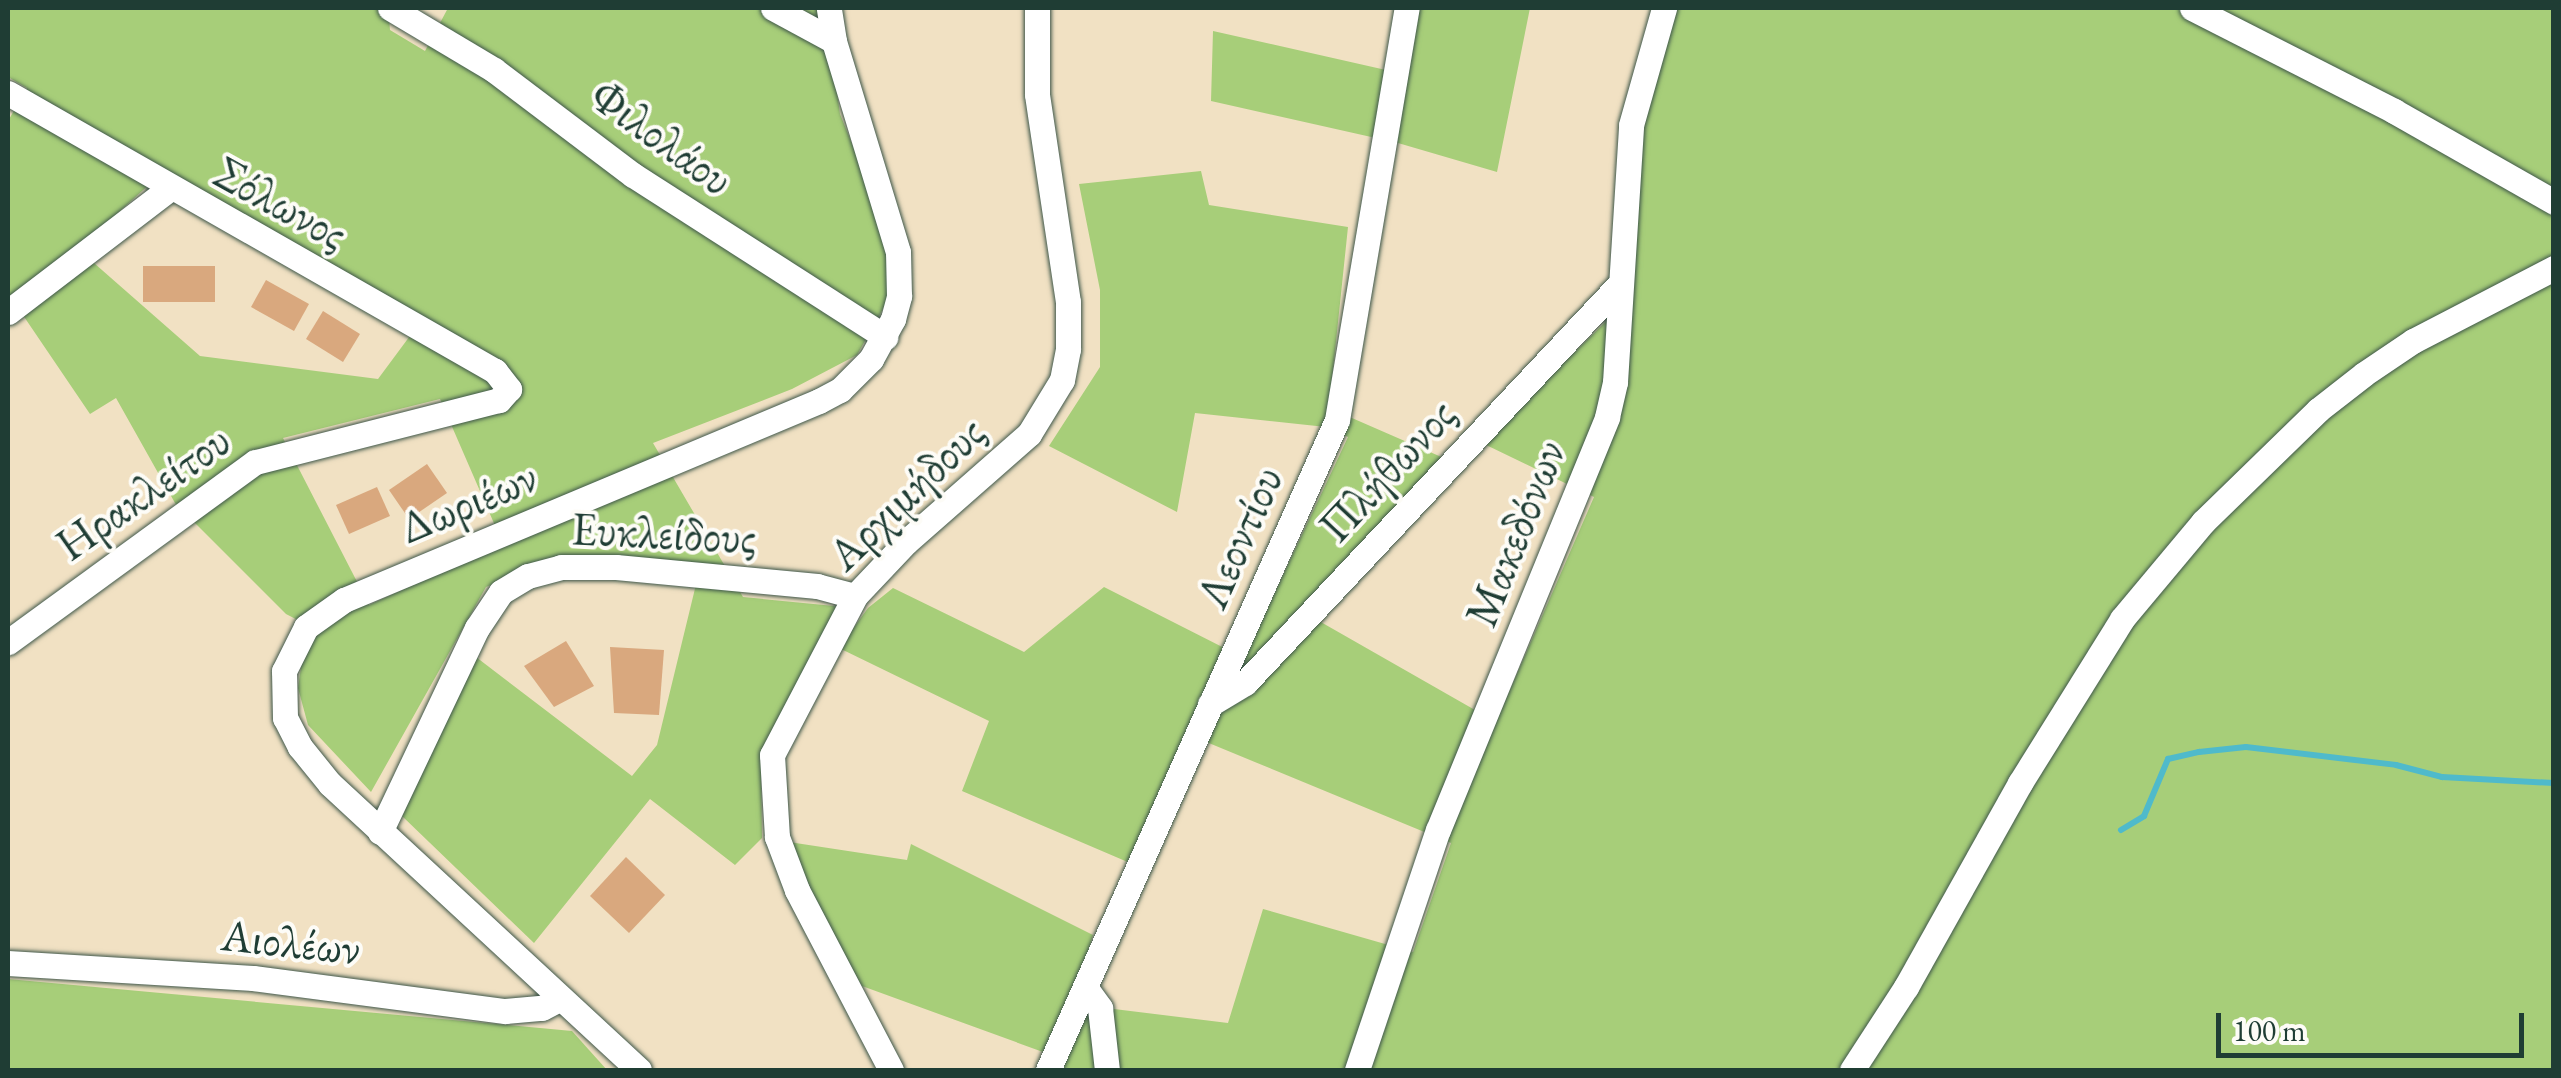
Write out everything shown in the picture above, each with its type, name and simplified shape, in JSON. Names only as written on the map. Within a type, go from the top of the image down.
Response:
[{"type":"street","name":"Φιλολάου","points":[[390,8],[494,70],[633,174],[884,337]]},
{"type":"street","points":[[773,8],[834,41]]},
{"type":"street","name":"Δωριέων","points":[[639,1070],[380,832],[314,766],[284,718],[284,671],[296,640],[315,618],[344,600],[819,401],[857,375],[884,337],[899,296],[898,252],[834,41],[829,8]]},
{"type":"street","name":"Αρχιμήδους","points":[[891,1070],[798,890],[777,837],[772,756],[855,596],[906,542],[1028,434],[1062,380],[1068,349],[1068,302],[1037,94],[1037,8]]},
{"type":"street","name":"Λεοντίου","points":[[1048,1070],[1337,420],[1407,8]]},
{"type":"street","name":"Μακεδόνων","points":[[1357,1070],[1438,830],[1607,417],[1616,382],[1631,124],[1664,8]]},
{"type":"street","points":[[2192,8],[2394,112],[2554,202]]},
{"type":"street","name":"Σόλωνος","points":[[8,93],[495,370],[509,389]]},
{"type":"street","points":[[8,312],[169,188]]},
{"type":"street","points":[[1852,1070],[1906,987],[2020,783],[2122,619],[2203,522],[2318,410],[2364,374],[2412,340],[2554,268]]},
{"type":"street","name":"Πλήθωνος","points":[[1210,704],[1245,683],[1619,285]]},
{"type":"street","name":"Ηρακλείτου","points":[[8,642],[255,462],[500,400],[509,389]]},
{"type":"street","name":"Ευκλείδους","points":[[380,832],[485,614],[501,592],[528,576],[561,566],[616,567],[817,586],[855,596]]},
{"type":"street","name":"Αιολέων","points":[[9,961],[253,978],[505,1011],[542,1008],[561,998]]},
{"type":"street","points":[[1085,987],[1100,1008],[1107,1070]]},
{"type":"green space","points":[[8,8],[388,8],[390,30],[425,51],[448,8],[825,8],[840,114],[887,231],[888,300],[857,355],[792,389],[653,443],[743,597],[834,606],[840,614],[761,771],[762,838],[735,865],[650,799],[534,943],[402,816],[476,657],[632,776],[657,745],[700,568],[553,560],[486,587],[371,792],[308,725],[298,688],[302,660],[315,629],[286,614],[175,503],[116,398],[90,414],[12,299],[8,301],[8,121],[27,88],[8,77]],"holes":[[[163,172],[421,321],[378,379],[200,356],[78,249]],[[440,399],[503,544],[369,605],[283,438]]]},
{"type":"green space","points":[[1419,8],[1530,8],[1497,172],[1398,143],[1211,101],[1213,31],[1408,75]]},
{"type":"green space","points":[[1674,8],[2553,8],[2553,1070],[1062,1070],[1065,1060],[862,986],[818,910],[789,842],[907,860],[911,844],[1093,935],[1076,993],[1114,1009],[1228,1023],[1263,909],[1413,952],[1451,843],[1187,734],[1130,863],[962,791],[989,721],[839,648],[868,608],[893,588],[1024,652],[1104,587],[1244,658],[1348,437],[1326,427],[1195,413],[1177,512],[1049,446],[1100,367],[1100,290],[1079,184],[1201,171],[1209,205],[1348,227],[1329,408],[1446,459],[1305,613],[1496,722],[1594,497],[1482,443],[1630,298],[1640,135]]},
{"type":"green space","points":[[8,979],[572,1031],[607,1070],[8,1070]]},
{"type":"building","points":[[143,266],[215,266],[215,302],[143,302]]},
{"type":"building","points":[[266,280],[309,304],[294,331],[251,307]]},
{"type":"building","points":[[323,311],[360,334],[343,362],[306,339]]},
{"type":"building","points":[[427,464],[447,493],[409,519],[389,490]]},
{"type":"building","points":[[377,487],[390,516],[349,534],[336,505]]},
{"type":"building","points":[[566,641],[594,686],[554,707],[524,666]]},
{"type":"building","points":[[610,647],[664,650],[659,715],[614,713]]},
{"type":"building","points":[[626,857],[665,895],[629,933],[590,896]]},
{"type":"waterway","points":[[2121,830],[2144,816],[2168,759],[2199,752],[2246,747],[2396,765],[2442,777],[2554,783]]}]
